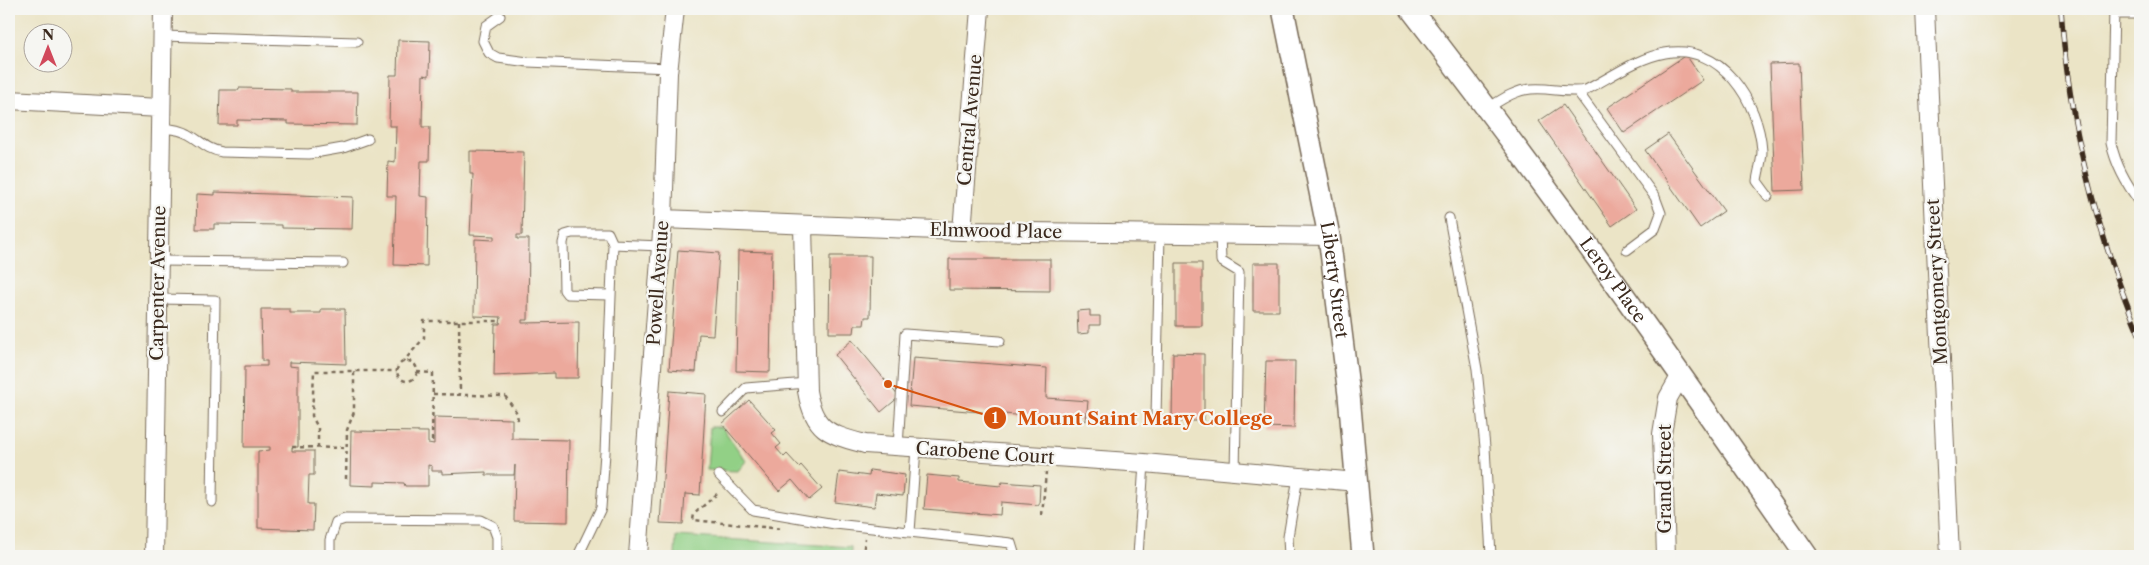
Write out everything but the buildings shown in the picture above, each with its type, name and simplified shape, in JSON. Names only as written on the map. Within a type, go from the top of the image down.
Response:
[{"type":"street","name":"Carpenter Avenue","points":[[154,556],[162,9]]},
{"type":"street","name":"Powell Avenue","points":[[638,556],[663,219],[669,68],[675,9]]},
{"type":"street","name":"Central Avenue","points":[[962,231],[980,9]]},
{"type":"street","name":"Liberty Street","points":[[1283,9],[1329,236],[1346,377],[1363,556]]},
{"type":"street","name":"Leroy Place","points":[[1411,9],[1488,108],[1681,374],[1807,556]]},
{"type":"street","name":"Montgomery Street","points":[[1925,9],[1950,556]]},
{"type":"street","points":[[9,100],[161,108]]},
{"type":"street","name":"Elmwood Place","points":[[663,219],[962,231],[1329,236]]},
{"type":"street","name":"Carobene Court","points":[[803,226],[807,382],[810,407],[818,424],[836,436],[865,444],[898,447],[1144,464],[1357,482]]},
{"type":"street","name":"Grand Street","points":[[1666,556],[1662,434],[1668,398],[1681,374]]},
{"type":"lane","points":[[2140,14],[2114,11],[2110,143],[2116,164],[2131,191],[2140,202]]},
{"type":"lane","points":[[500,16],[486,26],[483,41],[489,53],[498,58],[528,62],[669,68]]},
{"type":"lane","points":[[162,36],[356,42]]},
{"type":"lane","points":[[1488,108],[1510,94],[1530,89],[1578,92],[1586,90],[1649,57],[1667,53],[1691,52],[1709,58],[1729,75],[1746,98],[1758,127],[1762,154],[1756,181],[1768,196]]},
{"type":"lane","points":[[1578,92],[1655,197],[1661,213],[1655,229],[1627,250]]},
{"type":"lane","points":[[161,128],[176,129],[187,133],[211,150],[222,152],[310,154],[343,148],[368,139]]},
{"type":"lane","points":[[1449,218],[1477,369],[1486,447],[1491,556]]},
{"type":"lane","points":[[578,556],[601,508],[613,244],[608,233],[572,233],[565,235],[563,243],[564,290],[566,294],[610,295]]},
{"type":"lane","points":[[1156,418],[1160,233]]},
{"type":"lane","points":[[1220,234],[1221,261],[1239,272],[1235,472]]},
{"type":"lane","points":[[613,244],[661,246]]},
{"type":"lane","points":[[159,261],[343,263]]},
{"type":"lane","points":[[158,299],[215,300],[212,502]]},
{"type":"lane","points":[[898,447],[905,334],[1000,341]]},
{"type":"lane","points":[[723,412],[746,388],[807,382]]},
{"type":"lane","points":[[910,532],[916,448]]},
{"type":"lane","points":[[1138,556],[1144,464]]},
{"type":"lane","points":[[720,475],[753,510],[835,524],[1011,543],[1014,556]]},
{"type":"lane","points":[[1289,556],[1288,537],[1298,477]]},
{"type":"lane","points":[[330,556],[330,540],[336,522],[345,518],[481,520],[493,526],[497,537],[496,556]]},
{"type":"path","points":[[397,371],[424,338],[424,321],[501,321]]},
{"type":"path","points":[[460,321],[460,394]]},
{"type":"path","points":[[402,363],[407,361],[413,363],[417,372]]},
{"type":"path","points":[[318,448],[318,428],[312,416],[314,371],[397,371]]},
{"type":"path","points":[[397,371],[400,378],[405,381],[412,380],[417,372]]},
{"type":"path","points":[[346,479],[347,430],[354,412],[354,372]]},
{"type":"path","points":[[417,372],[433,373],[432,444]]},
{"type":"path","points":[[433,394],[505,396],[517,413],[518,420]]},
{"type":"path","points":[[292,447],[347,448]]},
{"type":"path","points":[[1042,515],[1046,470]]},
{"type":"path","points":[[863,556],[865,537]]},
{"type":"path","points":[[1037,550],[1037,556]]},
{"type":"green space","points":[[710,427],[722,427],[746,461],[738,471],[707,470]]},
{"type":"green space","points":[[676,536],[851,547],[851,556],[675,556]]},
{"type":"railway","points":[[2061,9],[2070,92],[2087,176],[2110,257],[2140,336]]},
{"type":"place","name":"Mount Saint Mary College","points":[[888,384]]}]
